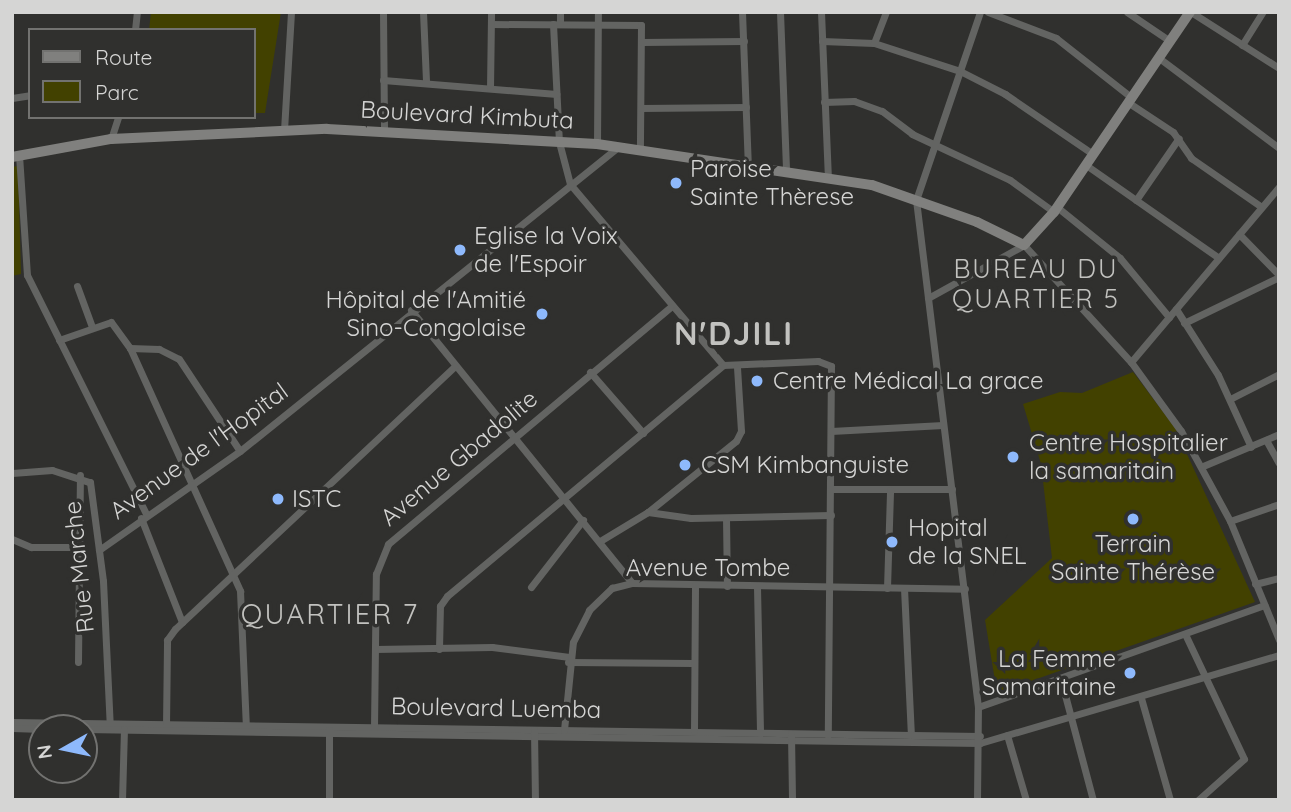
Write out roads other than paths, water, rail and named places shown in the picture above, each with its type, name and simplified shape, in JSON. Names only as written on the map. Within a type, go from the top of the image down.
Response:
[{"type":"street","points":[[285,130],[292,12]]},
{"type":"street","points":[[383,12],[384,130]]},
{"type":"street","points":[[424,12],[426,82]]},
{"type":"street","points":[[490,88],[491,12]]},
{"type":"street","points":[[560,12],[557,24],[556,94],[559,142],[570,184],[670,307],[723,366],[826,361],[833,375],[828,735]]},
{"type":"street","points":[[597,144],[598,12]]},
{"type":"street","points":[[742,12],[748,165]]},
{"type":"street","points":[[780,12],[786,169]]},
{"type":"street","points":[[821,12],[828,176]]},
{"type":"street","points":[[874,43],[886,12]]},
{"type":"street","points":[[977,800],[980,740],[978,707],[916,200],[980,12]]},
{"type":"street","points":[[988,12],[1056,38],[1130,101],[1179,138],[1191,158],[1260,206]]},
{"type":"street","points":[[1127,12],[1170,41]]},
{"type":"street","points":[[928,298],[1024,246],[1056,209],[1191,12],[1279,68]]},
{"type":"street","points":[[1242,45],[1263,12]]},
{"type":"street","points":[[491,24],[641,25],[640,149]]},
{"type":"street","points":[[642,42],[744,41]]},
{"type":"street","points":[[822,41],[874,43],[960,71],[1005,94],[1093,154]]},
{"type":"street","points":[[1159,58],[1279,148]]},
{"type":"street","points":[[383,80],[556,94]]},
{"type":"street","points":[[824,102],[868,104],[934,145],[1010,180],[1056,209],[1119,258],[1169,317]]},
{"type":"street","points":[[641,108],[746,107]]},
{"type":"street","points":[[111,139],[117,119]]},
{"type":"street","name":"Boulevard Kimbuta","points":[[15,156],[111,139],[285,130],[384,130],[597,144],[828,176],[916,200],[1024,246]]},
{"type":"street","points":[[1136,200],[1179,138]]},
{"type":"street","name":"Avenue de l'Hopital","points":[[99,550],[143,516],[240,452],[411,310],[618,147]]},
{"type":"street","points":[[15,156],[27,275],[143,516],[182,622]]},
{"type":"street","points":[[1086,165],[1219,258]]},
{"type":"street","points":[[1131,362],[1260,206],[1279,187]]},
{"type":"street","points":[[1184,323],[1279,276],[1239,234]]},
{"type":"street","points":[[1024,246],[1131,362],[1203,466],[1230,521],[1279,640]]},
{"type":"street","points":[[78,286],[92,327]]},
{"type":"street","name":"Avenue Gbadolite","points":[[374,730],[376,574],[388,544],[510,438],[670,307]]},
{"type":"street","points":[[1176,309],[1230,399],[1251,447]]},
{"type":"street","points":[[411,310],[510,438],[566,498],[632,583]]},
{"type":"street","points":[[59,340],[104,322],[117,326],[130,348],[191,486],[234,572],[244,608],[246,728]]},
{"type":"street","points":[[130,348],[159,349],[179,359],[240,452]]},
{"type":"street","points":[[439,649],[442,601],[723,366]]},
{"type":"street","points":[[166,726],[167,640],[234,572],[454,367]]},
{"type":"street","points":[[600,541],[648,512],[740,437],[737,367]]},
{"type":"street","points":[[590,372],[643,433]]},
{"type":"street","points":[[1230,399],[1279,374]]},
{"type":"street","points":[[831,431],[943,425]]},
{"type":"street","points":[[1203,466],[1279,435]]},
{"type":"street","points":[[1266,440],[1279,463]]},
{"type":"street","name":"Rue Marche","points":[[12,473],[52,470],[80,475],[90,482],[99,550],[109,726]]},
{"type":"street","points":[[79,662],[80,475]]},
{"type":"street","points":[[831,489],[952,489]]},
{"type":"street","points":[[887,588],[890,490]]},
{"type":"street","points":[[1230,521],[1279,503]]},
{"type":"street","points":[[648,512],[662,517],[831,515]]},
{"type":"street","points":[[726,518],[727,586]]},
{"type":"street","points":[[531,587],[583,520]]},
{"type":"street","points":[[12,539],[31,547],[79,547]]},
{"type":"street","points":[[1255,584],[1279,578]]},
{"type":"street","name":"Avenue Tombe","points":[[564,731],[569,660],[589,610],[612,588],[632,583],[830,589],[965,589]]},
{"type":"street","points":[[694,733],[695,585]]},
{"type":"street","points":[[757,587],[760,734]]},
{"type":"street","points":[[904,587],[911,737]]},
{"type":"street","points":[[978,707],[1061,680],[1264,605]]},
{"type":"street","points":[[1185,634],[1244,759],[1198,800]]},
{"type":"street","points":[[375,649],[492,647],[569,660],[693,663]]},
{"type":"street","name":"Boulevard Luemba","points":[[12,722],[109,726],[791,734],[980,740],[1007,736],[1071,719],[1279,655]]},
{"type":"street","points":[[1061,680],[1093,800]]},
{"type":"street","points":[[1141,698],[1170,800]]},
{"type":"street","name":"Boulevard Luemba","points":[[98,727],[124,729],[166,726]]},
{"type":"street","points":[[122,800],[124,729]]},
{"type":"street","points":[[328,800],[329,729]]},
{"type":"street","points":[[534,731],[535,800]]},
{"type":"street","points":[[791,734],[792,800]]},
{"type":"street","points":[[1007,736],[1026,800]]},
{"type":"place","name":"Paroise Sainte Thèrese","points":[[676,183]]},
{"type":"place","name":"Eglise la Voix de l'Espoir","points":[[460,250]]},
{"type":"place","name":"Hôpital de l'Amitié Sino-Congolaise","points":[[542,314]]},
{"type":"place","name":"Centre Médical La grace","points":[[757,381]]},
{"type":"place","name":"Centre Hospitalier la samaritain","points":[[1013,457]]},
{"type":"place","name":"CSM Kimbanguiste","points":[[685,465]]},
{"type":"place","name":"ISTC","points":[[278,499]]},
{"type":"place","name":"Terrain Sainte Thérèse","points":[[1133,519]]},
{"type":"place","name":"Hopital de la SNEL","points":[[892,542]]},
{"type":"place","name":"La Femme Samaritaine","points":[[1130,673]]},
{"type":"district","name":"BUREAU DU QUARTIER 5","points":[[1036,284]]},
{"type":"district","name":"N'DJILI","points":[[734,333]]},
{"type":"district","name":"QUARTIER 7","points":[[330,614]]}]
